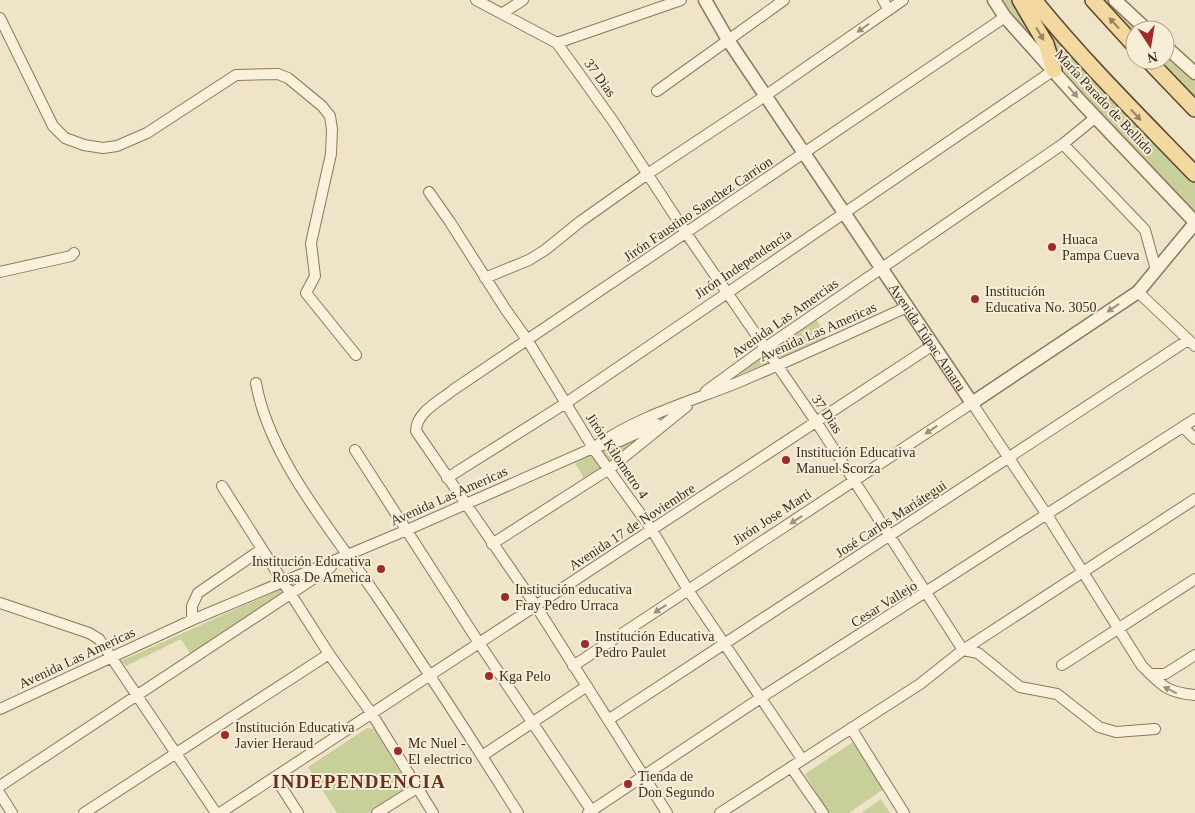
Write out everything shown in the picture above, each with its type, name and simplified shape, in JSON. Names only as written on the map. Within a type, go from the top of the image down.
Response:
[{"type":"main road","points":[[1020,0],[1046,44],[1054,70]]},
{"type":"main road","points":[[1034,0],[1057,29],[1195,174]]},
{"type":"main road","points":[[1093,0],[1125,35]]},
{"type":"main road","points":[[1158,70],[1195,109]]},
{"type":"street","points":[[476,0],[557,43],[681,0]]},
{"type":"street","points":[[503,13],[522,0]]},
{"type":"street","name":"Avenida Túpac Amaru","points":[[704,0],[765,96],[1047,515],[1142,666],[1161,685],[1175,693],[1195,695]]},
{"type":"street","points":[[657,91],[784,0]]},
{"type":"street","points":[[883,0],[889,10]]},
{"type":"street","points":[[485,278],[528,260],[545,250],[581,221],[649,172],[765,96],[903,0]]},
{"type":"street","name":"María Parado de Bellido","points":[[994,0],[1005,17],[1195,223]]},
{"type":"street","points":[[1115,0],[1136,20]]},
{"type":"street","name":"Jirón Faustino Sanchez Carrion","points":[[447,478],[416,431],[420,416],[454,390],[1005,17]]},
{"type":"street","points":[[0,18],[53,126],[65,138],[84,145],[110,147],[135,140],[236,75],[278,74],[288,78],[322,106],[331,122],[331,150],[311,243],[315,276],[306,293],[356,355]]},
{"type":"street","name":"37 Dias","points":[[557,43],[649,172],[686,233],[817,423],[962,650]]},
{"type":"street","points":[[1175,55],[1195,73]]},
{"type":"street","name":"Jirón Independencia","points":[[447,478],[566,403],[843,212],[1054,70]]},
{"type":"street","name":"Avenida Las Amercias","points":[[492,544],[609,469],[693,400],[765,348],[1063,144],[1096,117]]},
{"type":"street","points":[[1063,144],[1145,230],[1156,270]]},
{"type":"street","name":"Jirón Kilometro 4","points":[[428,192],[450,222],[528,341],[593,448],[652,530],[688,590],[762,697],[802,759]]},
{"type":"street","name":"Jirón Jose Marti","points":[[573,666],[854,482],[1138,292],[1195,223]]},
{"type":"street","points":[[0,272],[39,265],[71,256],[74,253]]},
{"type":"street","points":[[1138,292],[1192,343]]},
{"type":"street","name":"Avenida Las Americas","points":[[0,709],[192,620],[284,580],[349,555],[593,448],[613,433],[654,414],[777,366],[907,307]]},
{"type":"street","name":"José Carlos Mariátegui","points":[[608,720],[1008,459],[1192,343]]},
{"type":"street","name":"Avenida 17 de Noviembre","points":[[220,813],[817,423],[933,345]]},
{"type":"street","points":[[256,383],[264,419],[286,460],[318,511],[430,675],[518,813]]},
{"type":"street","name":"Cesar Vallejo","points":[[591,812],[762,697],[926,594],[1195,420]]},
{"type":"street","points":[[1184,428],[1195,439]]},
{"type":"street","points":[[355,450],[479,643],[591,812]]},
{"type":"street","points":[[447,478],[536,606],[667,813]]},
{"type":"street","points":[[222,486],[284,580],[329,654],[372,714],[433,813]]},
{"type":"street","points":[[720,813],[920,684],[962,650],[1084,573],[1195,499]]},
{"type":"street","points":[[192,620],[192,606],[198,594],[262,549]]},
{"type":"street","points":[[0,786],[136,694],[349,555]]},
{"type":"street","points":[[1062,665],[1195,579]]},
{"type":"street","points":[[0,603],[89,633],[98,639],[112,656],[216,813]]},
{"type":"street","points":[[962,650],[978,652],[1020,687],[1057,694],[1099,727],[1116,732],[1154,729]]},
{"type":"street","points":[[84,813],[329,654]]},
{"type":"street","points":[[1150,674],[1165,674],[1195,655]]},
{"type":"street","points":[[482,756],[587,686]]},
{"type":"street","points":[[851,728],[904,813]]},
{"type":"street","points":[[791,767],[823,813]]},
{"type":"street","points":[[275,777],[298,813]]},
{"type":"street","points":[[377,813],[417,788]]},
{"type":"street","points":[[0,794],[12,813]]},
{"type":"green space","points":[[996,0],[1018,0],[1067,83]]},
{"type":"green space","points":[[1032,0],[1195,177],[1195,219],[1083,101],[1025,5]]},
{"type":"green space","points":[[1095,0],[1113,0],[1134,20],[1125,20],[1125,33]]},
{"type":"green space","points":[[1175,57],[1195,75],[1195,106],[1161,70],[1175,70]]},
{"type":"green space","points":[[815,316],[826,338],[781,358],[772,345]]},
{"type":"green space","points":[[763,350],[771,363],[735,376]]},
{"type":"green space","points":[[634,440],[610,463],[600,450]]},
{"type":"green space","points":[[595,453],[604,466],[585,480],[575,463]]},
{"type":"green space","points":[[285,587],[288,593],[192,656],[181,639],[126,666],[121,661]]},
{"type":"green space","points":[[367,728],[374,729],[406,781],[404,793],[373,813],[337,813],[308,767]]},
{"type":"green space","points":[[853,742],[858,744],[885,788],[849,813],[829,813],[805,774]]},
{"type":"green space","points":[[881,799],[890,813],[861,813]]},
{"type":"place","name":"Huaca Pampa Cueva","points":[[1052,247]]},
{"type":"place","name":"Institución Educativa No. 3050","points":[[975,299]]},
{"type":"place","name":"Institución Educativa Manuel Scorza","points":[[786,460]]},
{"type":"place","name":"Institución Educativa Rosa De America","points":[[381,569]]},
{"type":"place","name":"Institución educativa Fray Pedro Urraca","points":[[505,597]]},
{"type":"place","name":"Institución Educativa Pedro Paulet","points":[[585,644]]},
{"type":"place","name":"Kga Pelo","points":[[489,676]]},
{"type":"place","name":"Institución Educativa Javier Heraud","points":[[225,735]]},
{"type":"place","name":"Mc Nuel - El electrico","points":[[398,751]]},
{"type":"place","name":"Tienda de Don Segundo","points":[[628,784]]},
{"type":"district","name":"INDEPENDENCIA","points":[[359,781]]}]
